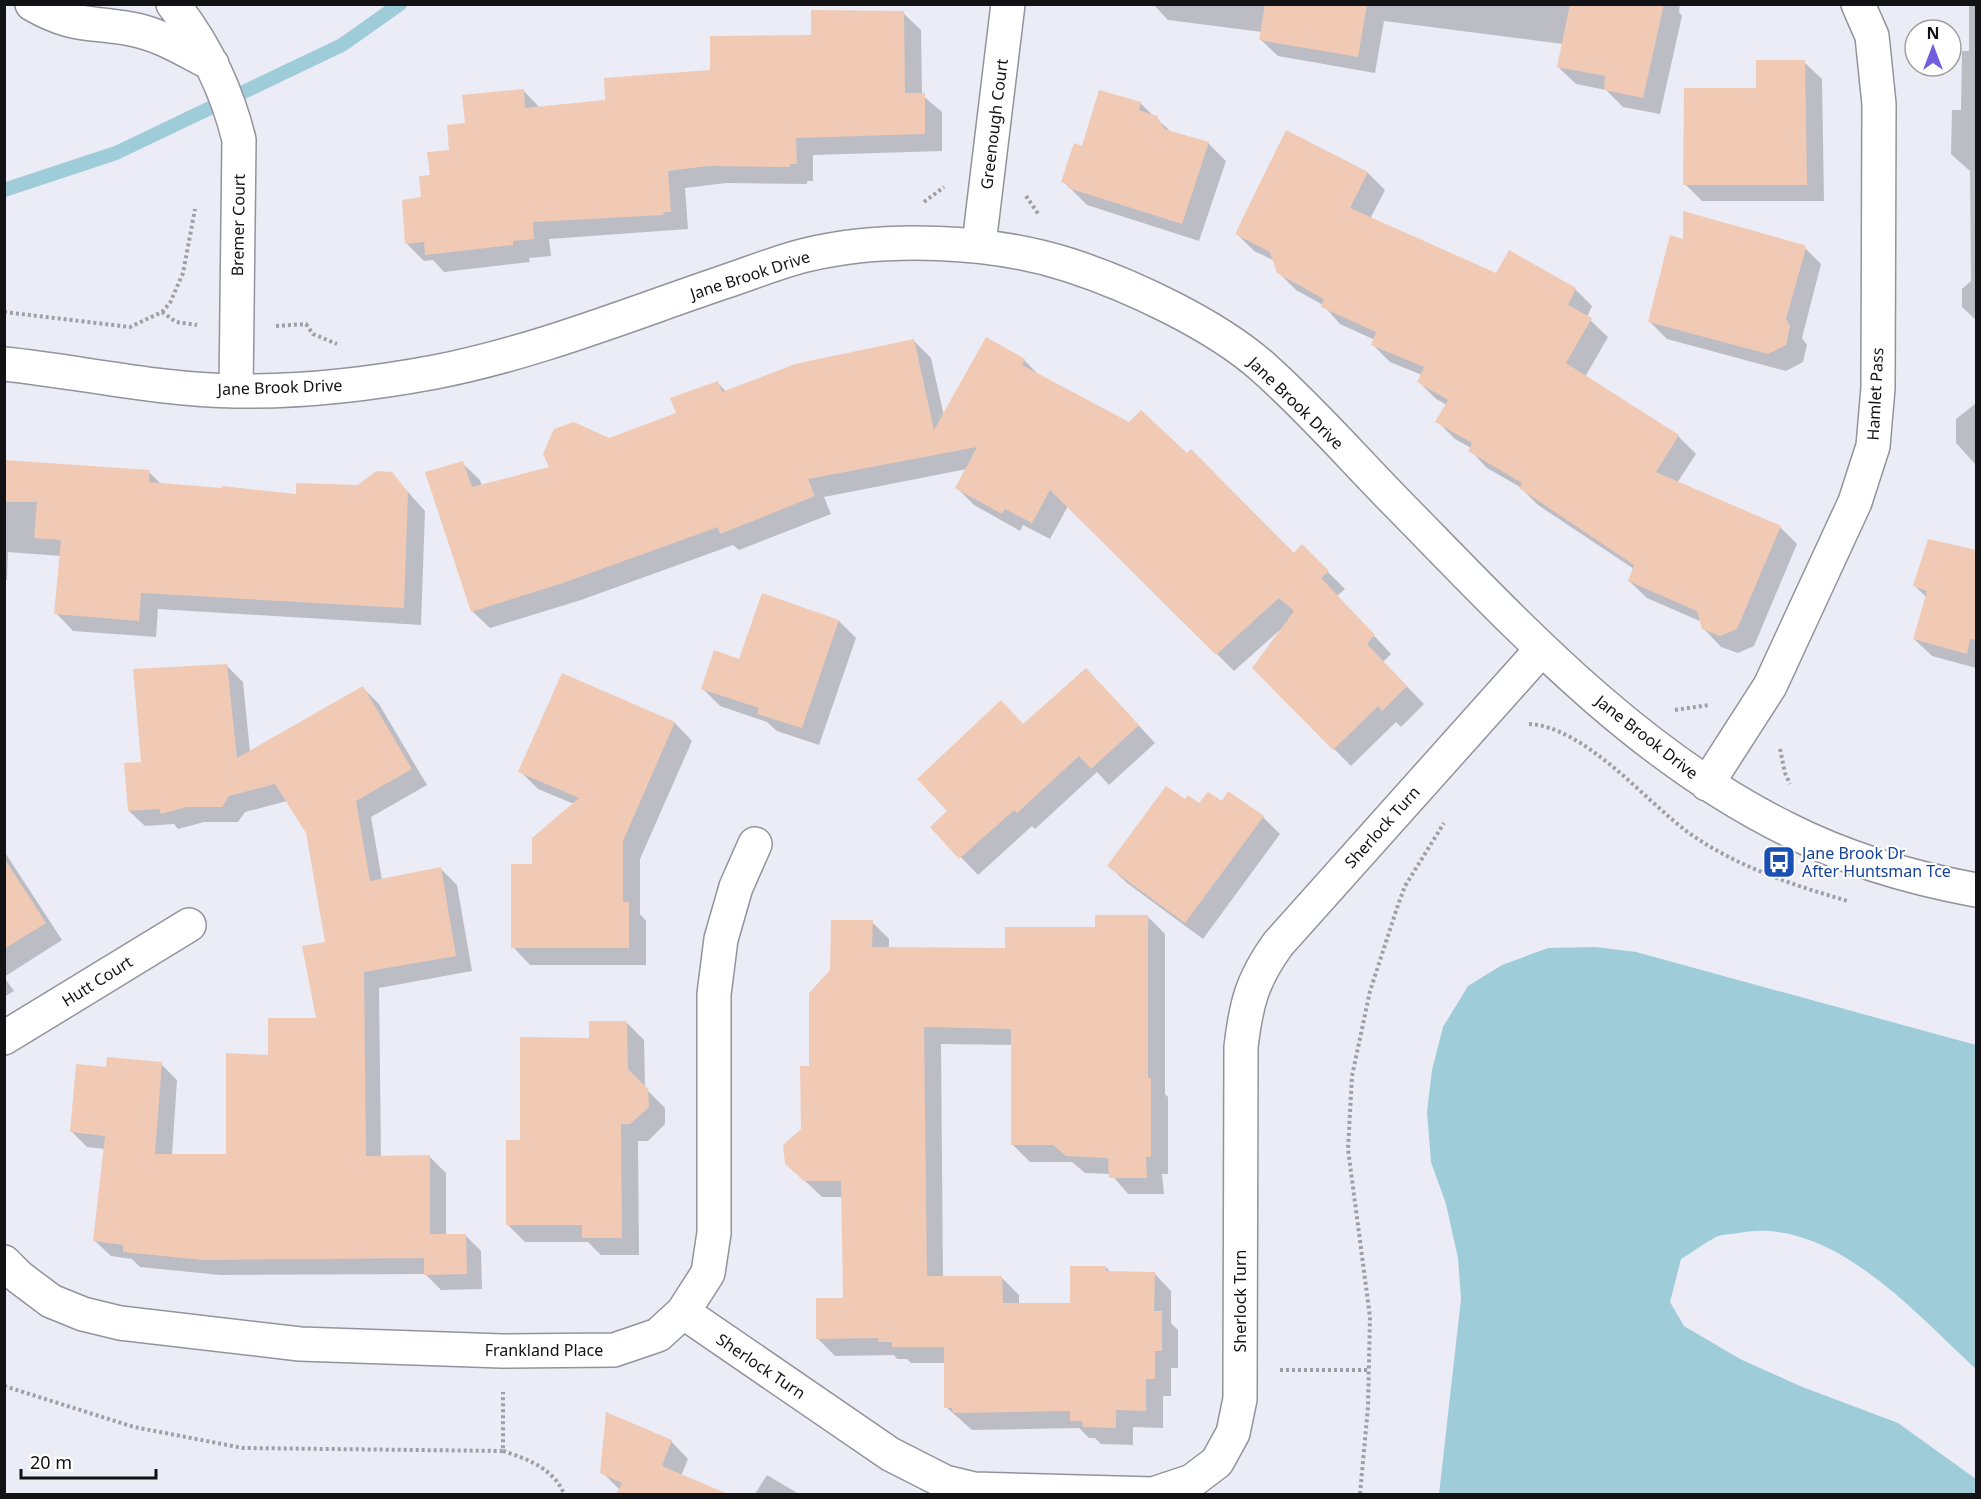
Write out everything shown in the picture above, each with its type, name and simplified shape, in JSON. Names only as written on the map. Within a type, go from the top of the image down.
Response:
[{"type":"street","points":[[32,4],[57,19],[80,25],[131,29],[159,37],[212,64]]},
{"type":"street","points":[[159,37],[173,4]]},
{"type":"street","name":"Bremer Court","points":[[173,4],[191,27],[212,64],[231,108],[239,141],[236,391]]},
{"type":"street","name":"Greenough Court","points":[[979,244],[1008,4]]},
{"type":"street","name":"Hamlet Pass","points":[[1707,783],[1770,686],[1855,502],[1873,446],[1878,388],[1879,104],[1872,36],[1858,4]]},
{"type":"street","name":"Jane Brook Drive","points":[[4,364],[138,383],[236,391],[345,385],[435,372],[520,351],[806,255],[894,244],[979,244],[1065,263],[1130,287],[1199,323],[1261,365],[1541,650],[1622,721],[1707,783],[1786,829],[1860,861],[1940,883],[1977,890]]},
{"type":"street","name":"Sherlock Turn","points":[[683,1312],[890,1454],[936,1478],[974,1489],[1153,1494],[1192,1481],[1217,1462],[1233,1432],[1240,1399],[1241,1047],[1250,990],[1261,968],[1278,944],[1541,650]]},
{"type":"street","name":"Frankland Place","points":[[4,1262],[19,1277],[51,1301],[83,1314],[120,1323],[300,1344],[502,1351],[614,1350],[657,1335],[683,1312],[708,1273],[713,1243],[714,994],[721,939],[736,887],[754,844]]},
{"type":"street","name":"Hutt Court","points":[[4,1038],[189,925]]},
{"type":"path","points":[[921,204],[950,182]]},
{"type":"path","points":[[4,312],[130,327],[162,312],[170,303],[183,273],[196,201]]},
{"type":"path","points":[[162,312],[176,322],[236,329],[306,324],[313,334],[344,345]]},
{"type":"path","points":[[1668,709],[1696,708],[1714,704]]},
{"type":"path","points":[[1522,726],[1545,725],[1575,739],[1686,830],[1732,858],[1806,889],[1859,905]]},
{"type":"path","points":[[1780,746],[1785,773],[1793,789]]},
{"type":"path","points":[[1360,1494],[1370,1370],[1369,1305],[1348,1149],[1353,1076],[1370,991],[1398,905],[1406,886],[1449,815]]},
{"type":"path","points":[[502,1351],[503,1451]]},
{"type":"path","points":[[1240,1371],[1370,1370]]},
{"type":"path","points":[[4,1386],[134,1427],[243,1448],[503,1451],[531,1460],[551,1475],[564,1494]]},
{"type":"water","points":[[1595,947],[1636,952],[1976,1045],[1976,1369],[1869,1273],[1838,1253],[1806,1239],[1773,1231],[1719,1236],[1681,1259],[1670,1302],[1684,1326],[1740,1359],[1800,1386],[1898,1423],[1976,1479],[1976,1494],[1439,1494],[1461,1299],[1458,1258],[1446,1204],[1431,1162],[1427,1112],[1432,1070],[1443,1027],[1468,986],[1502,965],[1548,948]]},
{"type":"building","points":[[1265,4],[1367,4],[1358,57],[1259,40]]},
{"type":"building","points":[[1570,4],[1664,4],[1643,98],[1604,90],[1605,76],[1557,67]]},
{"type":"building","points":[[811,10],[904,11],[905,93],[925,93],[925,134],[796,138],[797,164],[790,164],[790,167],[708,166],[668,171],[671,212],[663,212],[664,215],[533,222],[534,239],[513,241],[513,245],[425,255],[424,242],[405,244],[402,200],[421,197],[419,176],[430,175],[427,152],[449,150],[447,125],[465,123],[462,95],[524,89],[525,108],[605,100],[604,78],[710,70],[710,36],[811,35]]},
{"type":"building","points":[[1756,60],[1805,60],[1807,185],[1683,185],[1684,88],[1756,88]]},
{"type":"building","points":[[1099,90],[1141,102],[1139,110],[1157,116],[1164,129],[1209,142],[1182,224],[1068,188],[1069,185],[1061,182],[1074,143],[1082,146]]},
{"type":"building","points":[[1286,130],[1368,172],[1350,208],[1496,273],[1509,250],[1576,288],[1568,305],[1592,318],[1566,363],[1679,435],[1656,472],[1781,526],[1737,629],[1720,636],[1702,629],[1697,611],[1628,581],[1634,565],[1519,488],[1522,483],[1468,451],[1472,443],[1435,422],[1448,400],[1417,382],[1424,367],[1371,345],[1376,332],[1321,307],[1324,299],[1277,273],[1270,252],[1235,234]]},
{"type":"building","points":[[1683,211],[1804,245],[1806,248],[1786,319],[1790,326],[1786,345],[1768,354],[1648,322],[1670,235],[1683,239]]},
{"type":"building","points":[[986,337],[1025,359],[1022,365],[1129,422],[1141,410],[1187,453],[1191,449],[1294,553],[1302,544],[1329,571],[1321,578],[1375,635],[1367,644],[1407,686],[1382,711],[1378,706],[1333,750],[1252,668],[1294,611],[1279,598],[1216,655],[1050,490],[1032,523],[1005,509],[1002,514],[955,488],[977,447],[808,479],[815,496],[720,534],[718,527],[563,583],[471,612],[425,472],[463,461],[472,487],[549,467],[543,454],[554,429],[574,422],[609,438],[676,413],[670,398],[718,381],[722,392],[795,364],[914,339],[934,430]]},
{"type":"building","points":[[4,460],[150,470],[149,482],[222,488],[222,486],[296,494],[296,483],[358,485],[376,471],[392,472],[408,492],[404,608],[141,593],[139,621],[54,614],[61,540],[34,538],[37,502],[4,502]]},
{"type":"building","points":[[1928,539],[1977,550],[1977,640],[1970,639],[1967,654],[1913,639],[1927,591],[1913,586]]},
{"type":"building","points":[[762,593],[839,620],[802,728],[757,714],[759,708],[701,689],[714,650],[739,659]]},
{"type":"building","points":[[227,664],[237,758],[363,686],[412,769],[356,801],[370,881],[441,867],[456,956],[364,972],[366,1156],[430,1155],[430,1234],[466,1234],[467,1274],[424,1275],[424,1258],[203,1260],[123,1252],[123,1245],[93,1241],[105,1136],[70,1132],[76,1064],[106,1067],[107,1057],[162,1062],[155,1154],[226,1154],[226,1053],[268,1055],[268,1018],[316,1018],[302,946],[325,942],[306,833],[275,784],[229,796],[222,807],[187,807],[161,814],[159,809],[128,811],[124,763],[141,762],[133,669]]},
{"type":"building","points":[[1086,668],[1139,725],[1091,769],[1079,756],[1017,813],[1014,810],[959,859],[930,827],[947,811],[917,779],[1001,700],[1023,724]]},
{"type":"building","points":[[562,673],[675,722],[623,841],[623,902],[629,902],[629,948],[511,948],[511,864],[532,864],[532,838],[579,798],[518,772]]},
{"type":"building","points":[[1166,786],[1185,799],[1188,795],[1199,803],[1208,792],[1222,801],[1228,791],[1264,816],[1185,923],[1107,866]]},
{"type":"building","points":[[4,858],[46,923],[4,949]]},
{"type":"building","points":[[1095,915],[1148,915],[1148,1078],[1151,1078],[1151,1157],[1146,1157],[1147,1178],[1109,1178],[1108,1158],[1066,1156],[1053,1145],[1011,1145],[1011,1029],[924,1027],[927,1276],[1002,1276],[1003,1303],[1070,1303],[1070,1266],[1106,1266],[1106,1271],[1155,1272],[1154,1311],[1162,1311],[1162,1351],[1155,1351],[1155,1379],[1146,1379],[1146,1411],[1116,1410],[1116,1428],[1083,1427],[1082,1421],[1070,1421],[1070,1411],[953,1413],[952,1408],[944,1408],[944,1347],[892,1347],[892,1342],[878,1342],[878,1338],[816,1339],[816,1298],[843,1298],[841,1181],[804,1181],[785,1164],[783,1145],[801,1129],[800,1066],[809,1066],[809,993],[830,970],[831,920],[873,920],[872,947],[1005,948],[1005,927],[1095,927]]},
{"type":"building","points":[[589,1021],[627,1021],[628,1069],[648,1089],[649,1107],[630,1124],[621,1124],[622,1238],[582,1238],[582,1225],[506,1225],[506,1140],[520,1140],[520,1037],[589,1038]]},
{"type":"building","points":[[606,1412],[672,1440],[662,1466],[728,1494],[616,1494],[622,1483],[600,1473]]},
{"type":"waterway","points":[[4,190],[116,153],[342,45],[400,4]]},
{"type":"place","name":"Jane Brook Dr After Huntsman Tce","points":[[1779,862]]}]
